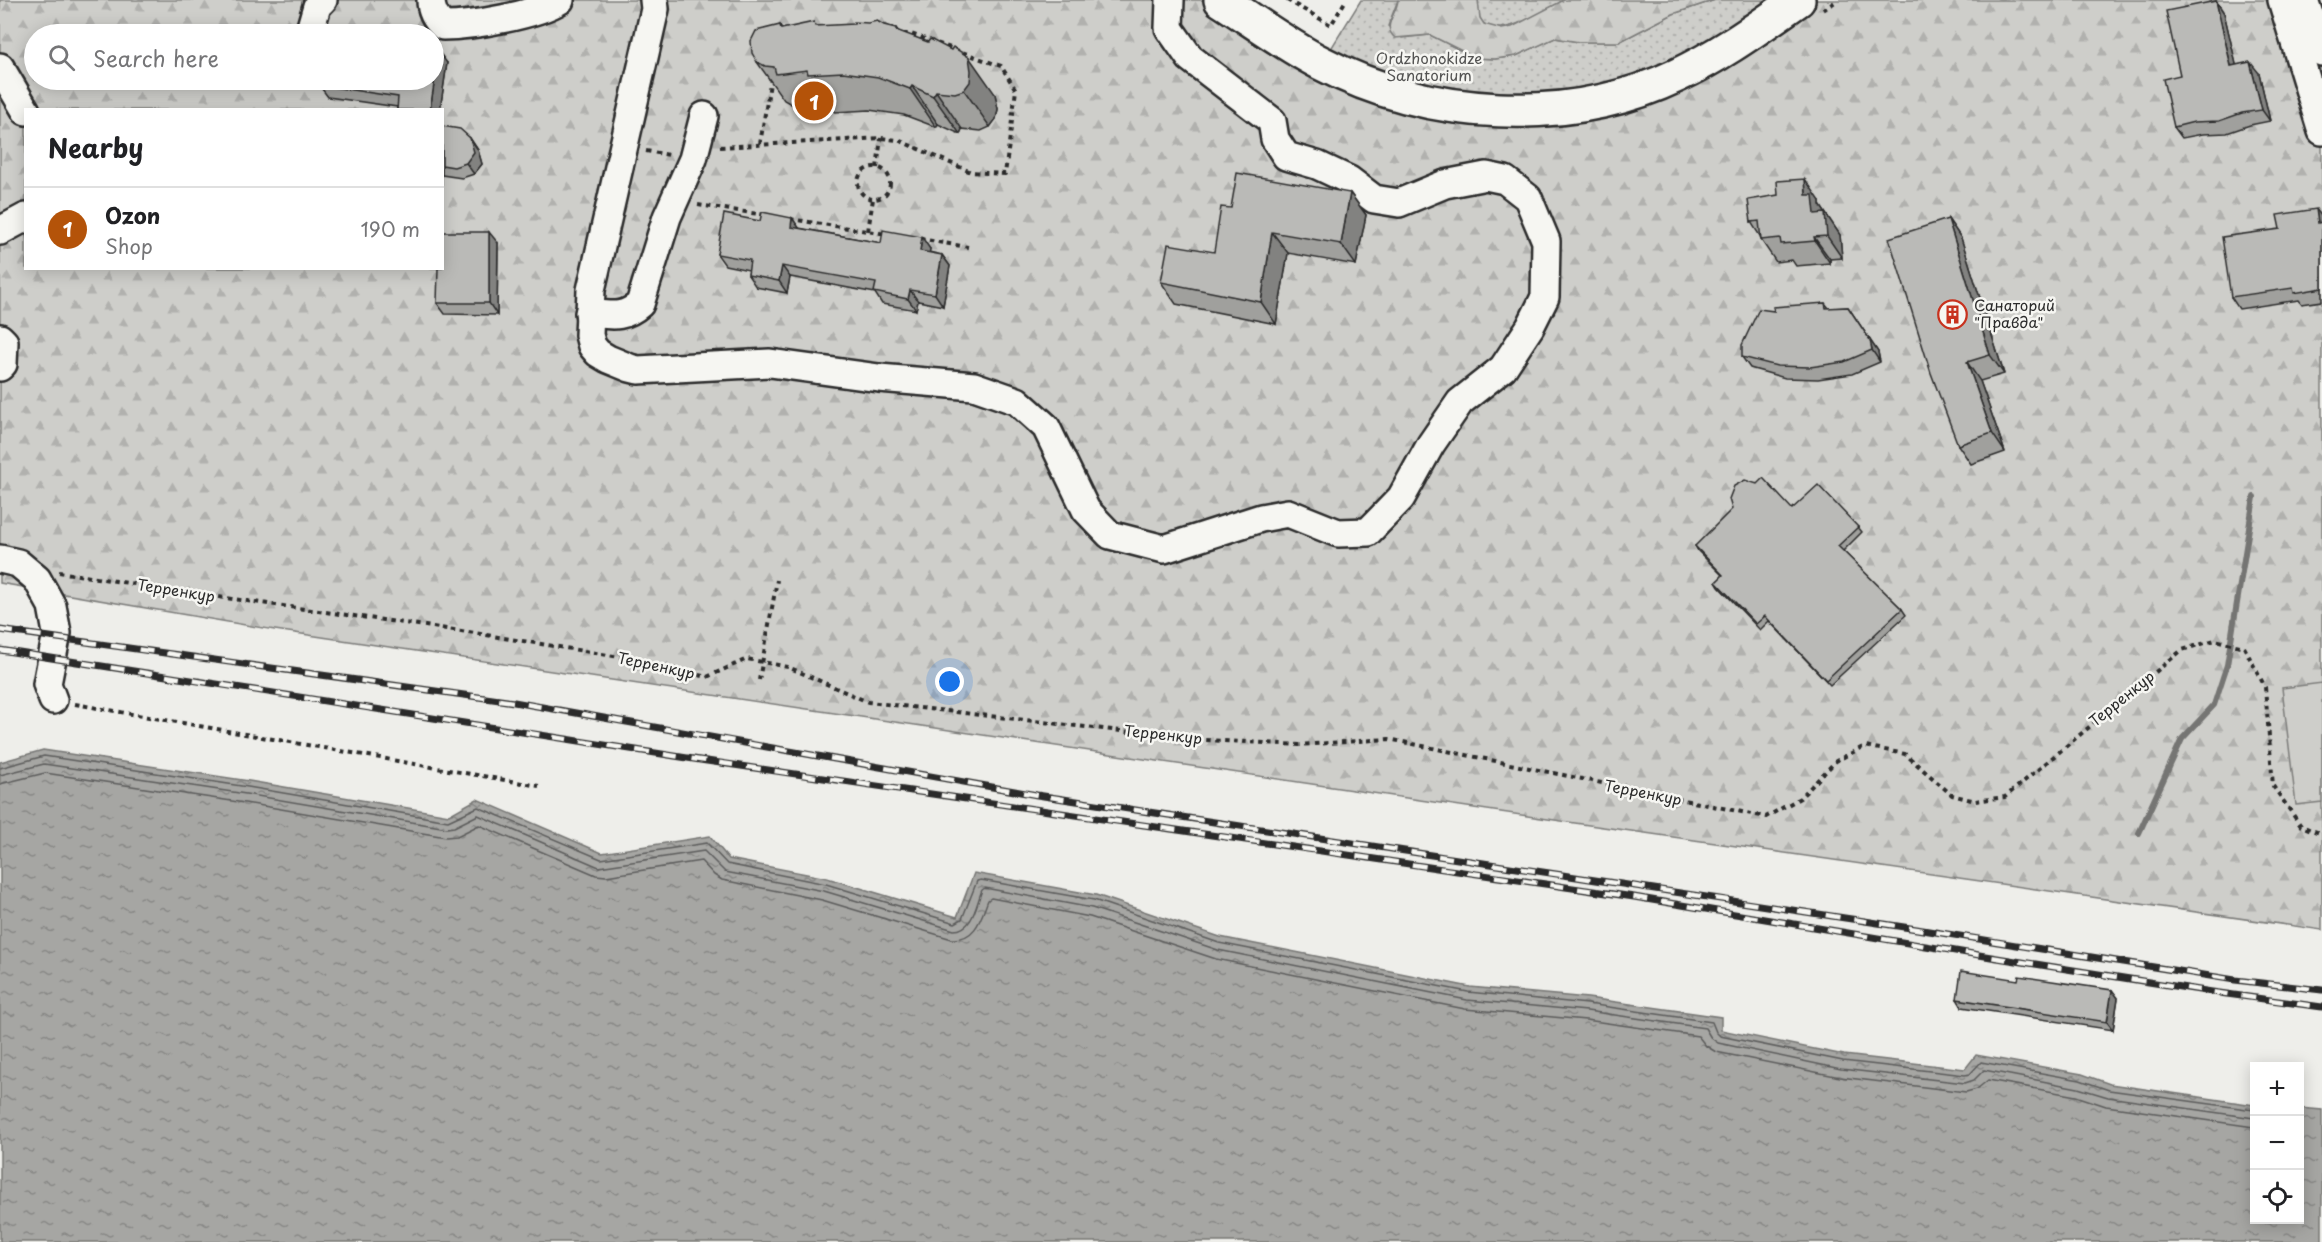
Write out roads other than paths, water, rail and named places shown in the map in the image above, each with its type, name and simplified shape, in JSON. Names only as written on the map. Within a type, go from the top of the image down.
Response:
[{"type":"main road","points":[[1221,0],[1322,64],[1394,93],[1458,106],[1519,110],[1565,109],[1628,94],[1676,76],[1714,56],[1798,0]]},
{"type":"lane","points":[[312,24],[317,6],[323,0]]},
{"type":"lane","points":[[431,0],[433,13],[441,24]]},
{"type":"lane","points":[[444,26],[460,26],[523,14],[560,0]]},
{"type":"lane","points":[[654,0],[655,9],[625,148],[591,290],[589,335],[592,346],[598,353],[638,370],[770,363],[879,378],[974,386],[1017,401],[1046,428],[1086,510],[1110,534],[1164,549],[1261,518],[1288,513],[1338,533],[1368,532],[1401,498],[1431,444],[1460,402],[1503,368],[1530,327],[1545,297],[1546,241],[1528,198],[1505,180],[1486,176],[1446,184],[1399,203],[1374,199],[1339,175],[1317,165],[1286,156],[1275,139],[1272,121],[1190,58],[1169,28],[1170,0]]},
{"type":"lane","points":[[2282,0],[2322,131]]},
{"type":"lane","points":[[2304,0],[2322,52]]},
{"type":"lane","points":[[1,72],[24,108]]},
{"type":"lane","points":[[589,313],[619,316],[630,313],[640,304],[674,201],[693,159],[704,116]]},
{"type":"lane","points":[[0,231],[24,218]]},
{"type":"lane","points":[[0,338],[4,342],[3,364],[0,367]]},
{"type":"lane","points":[[9,561],[37,579],[52,606],[57,633],[47,684],[53,700]]},
{"type":"water","points":[[43,750],[249,781],[449,815],[477,799],[602,853],[710,836],[729,859],[827,878],[957,917],[974,873],[1096,895],[1220,937],[1470,987],[1588,998],[1721,1017],[1721,1030],[1844,1055],[1965,1069],[1976,1055],[2082,1074],[2110,1084],[2250,1104],[2250,1224],[2304,1224],[2304,1108],[2322,1110],[2322,1242],[0,1242],[0,762]]},
{"type":"waterway","points":[[2139,833],[2182,739],[2214,705],[2227,665],[2254,497]]},
{"type":"railway","points":[[0,630],[514,702],[1037,795],[1904,927],[2235,980],[2322,990]]},
{"type":"railway","points":[[0,650],[700,760],[1634,897],[1991,957],[2322,1007]]},
{"type":"place","name":"Ozon","points":[[814,101]]},
{"type":"place","name":"Санаторий \"Правда\"","points":[[1953,315]]},
{"type":"park label","name":"Ordzhonokidze Sanatorium","points":[[1429,68]]}]
